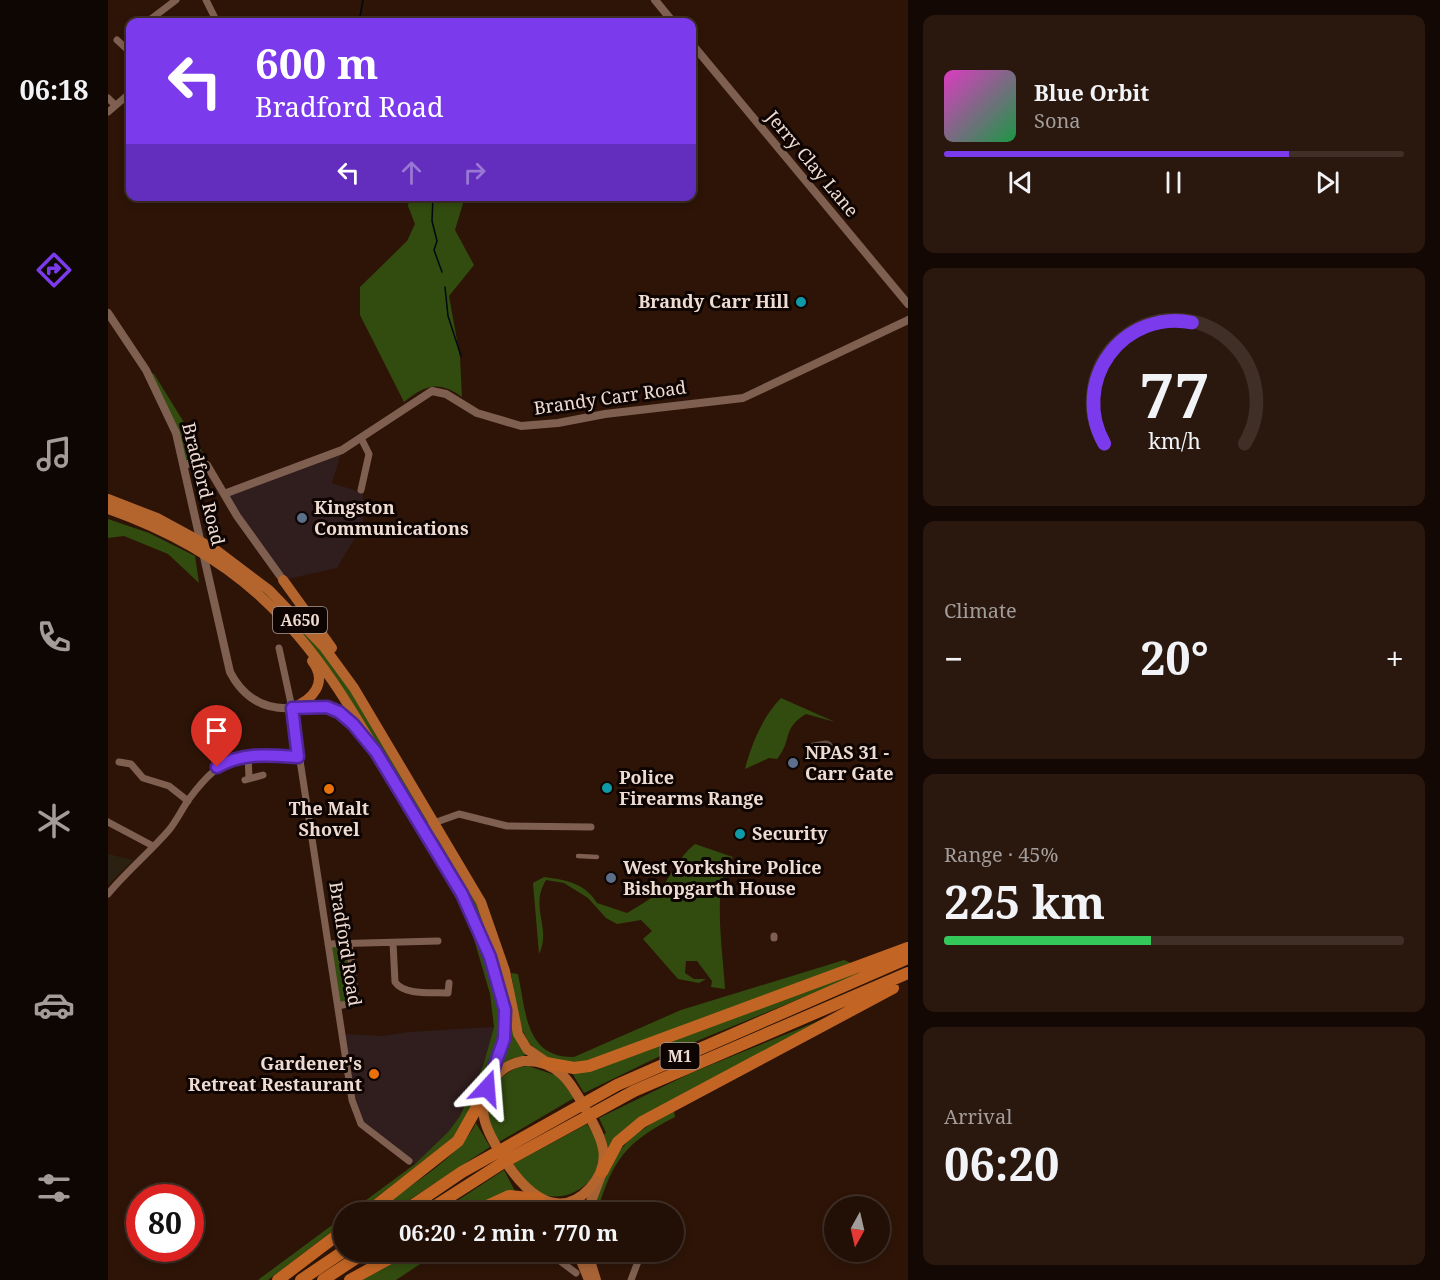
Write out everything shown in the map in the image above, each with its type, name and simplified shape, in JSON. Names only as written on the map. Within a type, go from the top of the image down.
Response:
[{"type":"highway","name":"A650","points":[[108,499],[189,534],[244,569],[294,613],[324,647],[354,688],[434,821],[489,921],[505,971],[520,1038],[527,1048],[565,1075],[573,1085],[598,1133],[604,1151],[601,1173]]},
{"type":"highway","name":"A650","points":[[108,508],[173,536],[237,577],[288,623],[343,696],[452,876],[490,957],[505,1010],[504,1039],[486,1090],[483,1116],[489,1133],[516,1179],[540,1199]]},
{"type":"highway","points":[[237,577],[295,638],[316,666],[319,677],[316,693],[309,700],[292,708]]},
{"type":"highway","points":[[283,580],[341,661],[354,688]]},
{"type":"highway","points":[[292,708],[320,705],[339,712],[376,752]]},
{"type":"highway","points":[[381,1202],[458,1141],[486,1090],[509,1065],[527,1060],[573,1068],[589,1066],[908,948]]},
{"type":"highway","name":"M1","points":[[418,1202],[472,1166],[617,1085],[908,958]]},
{"type":"highway","name":"M1","points":[[442,1202],[504,1162],[633,1091],[908,973]]},
{"type":"highway","points":[[496,1202],[509,1196],[559,1203],[572,1200],[589,1189],[601,1173],[618,1142],[642,1122],[908,981]]},
{"type":"highway","points":[[278,1280],[333,1238]]},
{"type":"highway","points":[[301,1280],[333,1258]]},
{"type":"highway","points":[[323,1280],[350,1262]]},
{"type":"highway","points":[[350,1280],[383,1262]]},
{"type":"main road","name":"A650","points":[[591,1202],[601,1173]]},
{"type":"main road","name":"A650","points":[[540,1199],[544,1202]]},
{"type":"main road","points":[[583,1262],[589,1280]]},
{"type":"main road","points":[[586,1262],[596,1280]]},
{"type":"street","points":[[152,18],[176,0]]},
{"type":"street","points":[[206,0],[215,18]]},
{"type":"street","points":[[655,0],[671,18]]},
{"type":"street","points":[[117,40],[124,46],[126,44]]},
{"type":"street","name":"Jerry Clay Lane","points":[[696,49],[908,304]]},
{"type":"street","points":[[108,112],[126,96]]},
{"type":"street","points":[[108,98],[115,105]]},
{"type":"street","name":"Bradford Road","points":[[108,312],[126,336],[164,404],[184,465],[225,657],[234,680],[255,702],[279,709],[292,708]]},
{"type":"street","name":"Brandy Carr Road","points":[[224,495],[342,450],[432,391],[446,394],[477,413],[521,426],[743,398],[908,320]]},
{"type":"street","points":[[361,438],[369,454],[361,490]]},
{"type":"street","points":[[184,465],[203,462],[283,580]]},
{"type":"street","name":"Bradford Road","points":[[279,648],[292,708],[352,1100],[361,1124],[409,1161]]},
{"type":"street","points":[[248,755],[247,779],[263,775]]},
{"type":"street","points":[[108,894],[175,822],[188,801],[217,767],[248,755],[298,757]]},
{"type":"street","points":[[119,762],[133,762],[143,778],[164,784],[188,801]]},
{"type":"street","points":[[452,876],[448,862],[432,836],[430,829],[434,821],[459,814],[507,826],[591,826]]},
{"type":"street","points":[[443,837],[443,826],[448,816]]},
{"type":"street","points":[[108,822],[153,846]]},
{"type":"street","points":[[578,856],[597,857]]},
{"type":"street","points":[[328,944],[438,941]]},
{"type":"street","points":[[338,1006],[356,1002],[348,943]]},
{"type":"street","points":[[393,943],[395,982],[399,987],[406,990],[448,993],[448,983]]},
{"type":"street","points":[[565,1262],[576,1273]]},
{"type":"street","points":[[631,1280],[638,1262]]},
{"type":"shaded area","points":[[342,450],[332,483],[363,493],[363,524],[337,568],[283,580],[224,494]]},
{"type":"shaded area","points":[[108,854],[133,860],[108,885]]},
{"type":"shaded area","points":[[494,1027],[483,1066],[460,1116],[449,1131],[415,1164],[399,1155],[361,1124],[352,1100],[343,1034],[382,1036],[409,1032]]},
{"type":"green space","points":[[409,201],[464,201],[455,230],[474,265],[449,296],[460,357],[462,397],[446,388],[432,387],[426,388],[404,402],[360,315],[360,287],[407,241],[415,224],[408,206]]},
{"type":"green space","points":[[146,370],[154,374],[203,453],[207,465],[184,465],[181,451]]},
{"type":"green space","points":[[108,519],[149,533],[195,556],[199,583],[168,554],[124,536],[108,538]]},
{"type":"green space","points":[[238,569],[286,610],[329,659],[374,727],[430,821],[427,829],[345,693]]},
{"type":"green space","points":[[781,698],[835,722],[806,714],[793,725],[777,759],[769,758],[745,769],[758,731]]},
{"type":"green space","points":[[437,833],[466,880],[490,935],[519,1045],[526,1055],[511,1059],[499,1066],[508,1032],[462,886],[433,834]]},
{"type":"green space","points":[[695,844],[733,857],[726,868],[720,901],[725,989],[711,987],[712,981],[697,961],[686,961],[685,973],[694,979],[706,979],[699,983],[678,979],[643,939],[652,931],[641,920],[617,924],[606,918],[588,898],[564,883],[546,880],[541,890],[540,909],[543,935],[539,954],[533,883],[544,877],[567,881],[587,891],[597,903],[627,913],[658,892],[684,855]]},
{"type":"green space","points":[[471,929],[480,944],[500,1008],[501,1036],[484,1081],[459,1133],[371,1202],[364,1202],[415,1164],[449,1131],[460,1116],[483,1066],[494,1027],[490,994]]},
{"type":"green space","points":[[349,943],[356,1002],[338,1006],[328,944]]},
{"type":"green space","points":[[897,955],[867,971],[658,1057],[584,1093],[572,1073]]},
{"type":"green space","points":[[844,960],[851,963],[585,1064],[552,1060],[537,1052],[524,1033],[520,1022],[511,973],[518,974],[526,1017],[537,1041],[546,1050],[558,1055],[574,1057],[681,1010]]},
{"type":"green space","points":[[833,1015],[671,1101],[608,1149],[604,1134],[606,1133],[599,1118],[691,1073]]},
{"type":"green space","points":[[528,1066],[558,1076],[574,1098],[499,1142],[490,1128],[486,1099],[508,1072]]},
{"type":"green space","points":[[674,1111],[675,1117],[644,1135],[624,1154],[609,1178],[600,1202],[594,1202],[612,1162],[620,1151],[629,1141]]},
{"type":"green space","points":[[476,1123],[490,1147],[406,1202],[387,1202],[444,1161],[468,1136]]},
{"type":"green space","points":[[587,1124],[595,1138],[599,1154],[598,1165],[586,1184],[567,1195],[555,1196],[544,1195],[528,1185],[513,1164]]},
{"type":"green space","points":[[504,1170],[516,1193],[493,1202],[455,1202]]},
{"type":"green space","points":[[333,1224],[333,1231],[268,1280],[258,1280]]},
{"type":"green space","points":[[395,1262],[423,1262],[396,1280],[362,1280]]},
{"type":"waterway","points":[[360,18],[363,0]]},
{"type":"waterway","points":[[433,201],[432,221],[437,241],[434,250],[442,272]]},
{"type":"waterway","points":[[445,287],[448,316],[461,356]]},
{"type":"taxiway","points":[[814,750],[826,748]]},
{"type":"place","name":"Brandy Carr Hill","points":[[801,302]]},
{"type":"place","name":"Kingston Communications","points":[[302,518]]},
{"type":"place","name":"NPAS 31 - Carr Gate","points":[[793,763]]},
{"type":"place","name":"Police Firearms Range","points":[[607,788]]},
{"type":"place","name":"The Malt Shovel","points":[[329,789]]},
{"type":"place","name":"Security","points":[[740,834]]},
{"type":"place","name":"West Yorkshire Police Bishopgarth House","points":[[611,878]]},
{"type":"place","name":"Gardener's Retreat Restaurant","points":[[374,1074]]},
{"type":"route","points":[[217,767],[248,755],[269,754],[298,757],[292,708],[320,705],[346,716],[353,724],[376,752],[462,894],[490,957],[504,1005],[506,1023],[502,1046],[487,1088]]}]
